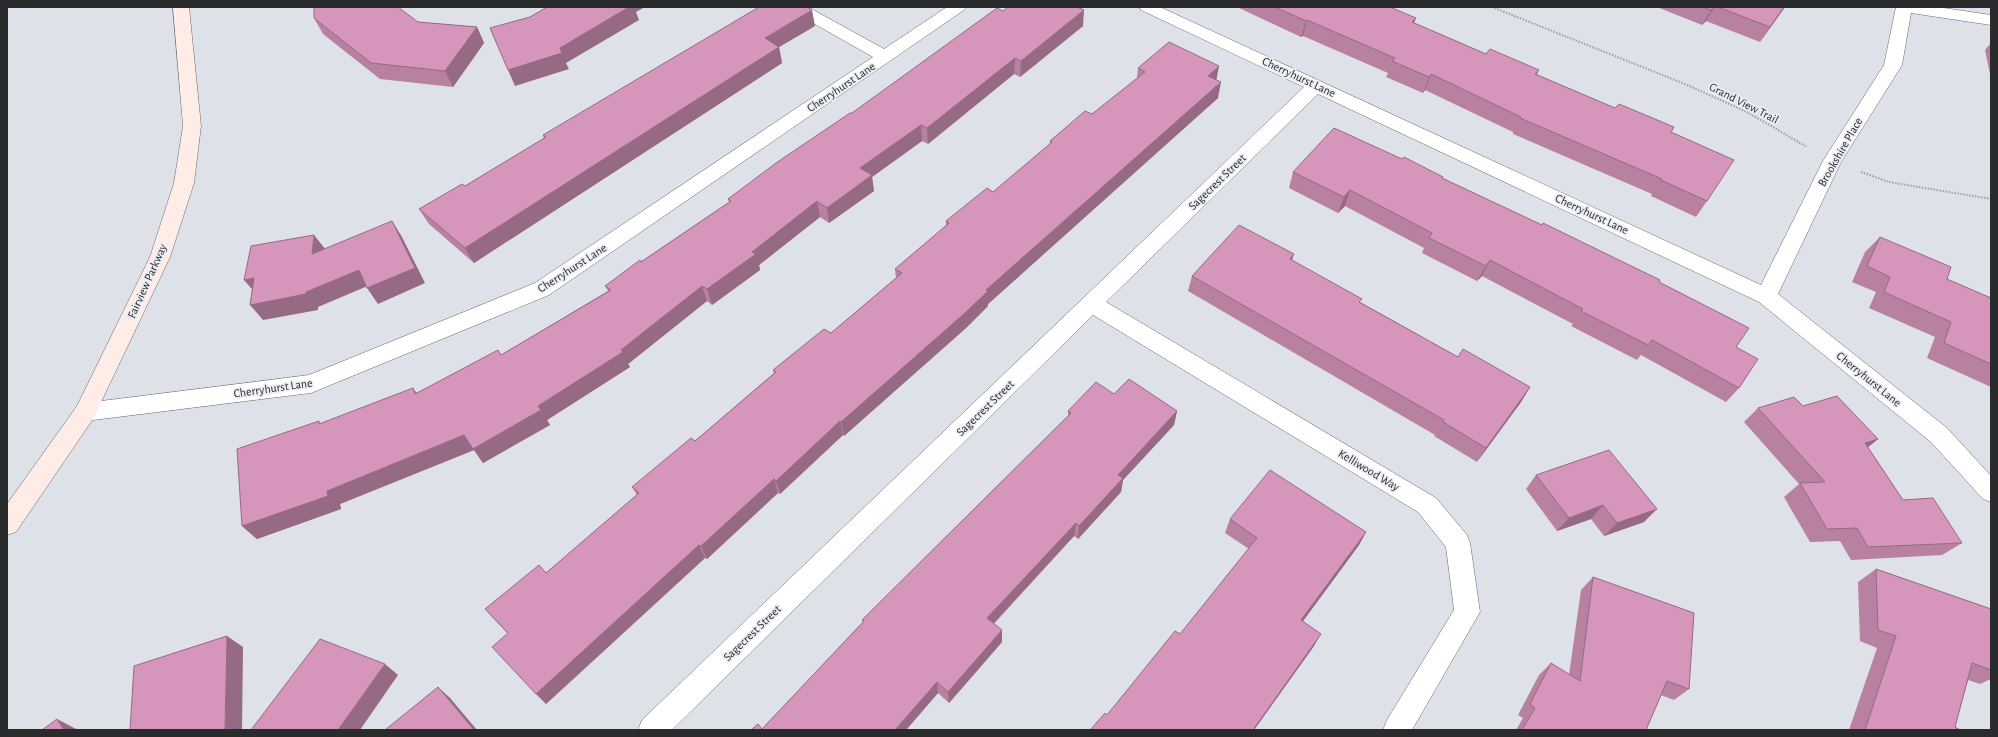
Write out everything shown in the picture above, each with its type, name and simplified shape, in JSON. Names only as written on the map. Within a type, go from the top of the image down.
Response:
[{"type":"main road","name":"Fairview Parkway","points":[[7,524],[85,412],[160,257],[184,183],[192,126],[181,7]]},
{"type":"street","points":[[796,7],[886,57]]},
{"type":"street","name":"Cherryhurst Lane","points":[[85,412],[312,384],[542,289],[958,7]]},
{"type":"street","name":"Cherryhurst Lane","points":[[1147,7],[1317,85],[1766,296],[1939,435],[1991,492]]},
{"type":"street","points":[[1904,7],[1991,20]]},
{"type":"street","name":"Brookshire Place","points":[[1766,296],[1832,161],[1893,65],[1904,7]]},
{"type":"street","name":"Sagecrest Street","points":[[652,730],[1317,85]]},
{"type":"street","name":"Kelliwood Way","points":[[1092,304],[1427,505],[1458,543],[1467,612],[1397,730]]},
{"type":"path","name":"Grand View Trail","points":[[1492,7],[1685,84],[1747,112],[1832,161],[1889,182],[1991,199]]},
{"type":"building","points":[[314,7],[398,7],[418,22],[477,27],[445,71],[371,63],[314,18]]},
{"type":"building","points":[[547,7],[629,7],[560,48],[562,53],[508,70],[490,28],[530,17]]},
{"type":"building","points":[[759,7],[807,7],[812,10],[765,38],[779,47],[465,248],[419,209],[462,184],[465,186],[546,137],[543,135]]},
{"type":"building","points":[[1008,7],[1077,7],[1084,10],[1021,61],[1015,58],[927,128],[921,125],[860,168],[872,175],[827,208],[817,201],[752,252],[756,254],[707,289],[702,286],[621,350],[623,352],[538,406],[541,410],[473,449],[464,435],[327,491],[328,496],[242,526],[237,449],[319,421],[319,424],[413,388],[415,394],[498,350],[501,355],[611,290],[605,286],[640,260],[641,262],[731,201],[728,199],[776,163],[852,113],[997,8],[1003,11]]},
{"type":"building","points":[[1275,7],[1390,7],[1416,18],[1412,22],[1486,54],[1490,49],[1539,70],[1535,74],[1615,108],[1619,104],[1674,127],[1671,132],[1734,160],[1707,201],[1661,180],[1662,179],[1520,118],[1521,117],[1431,74],[1429,77],[1392,61],[1395,58]]},
{"type":"building","points":[[1703,7],[1714,7],[1711,10]]},
{"type":"building","points":[[1718,7],[1784,7],[1770,27]]},
{"type":"building","points":[[1169,42],[1219,66],[1208,76],[1221,82],[986,290],[988,291],[965,313],[841,422],[840,421],[776,481],[774,479],[701,546],[699,545],[536,694],[492,647],[508,633],[485,609],[539,565],[546,573],[639,493],[632,487],[691,438],[695,441],[776,372],[773,370],[824,329],[831,333],[902,273],[895,269],[949,223],[946,221],[987,188],[993,192],[1052,142],[1050,141],[1085,111],[1092,114],[1145,72],[1138,68]]},
{"type":"building","points":[[1334,128],[1402,159],[1404,157],[1443,177],[1442,178],[1542,225],[1543,223],[1660,280],[1659,282],[1749,328],[1736,347],[1758,359],[1739,388],[1652,340],[1648,345],[1581,311],[1583,309],[1490,260],[1486,266],[1429,238],[1432,233],[1350,190],[1344,197],[1293,172]]},
{"type":"building","points":[[392,221],[415,268],[367,288],[359,270],[306,292],[306,294],[250,305],[254,278],[244,280],[251,246],[314,235],[312,254]]},
{"type":"building","points":[[1239,225],[1294,254],[1290,259],[1362,299],[1359,302],[1458,357],[1463,349],[1530,387],[1486,448],[1443,422],[1444,420],[1192,276]]},
{"type":"building","points":[[1880,237],[1951,267],[1947,279],[1991,298],[1991,364],[1944,343],[1951,322],[1884,292],[1890,277],[1867,266]]},
{"type":"building","points":[[1129,379],[1177,411],[1118,475],[1123,478],[1079,526],[1076,523],[987,618],[1002,630],[948,692],[937,682],[895,730],[751,730],[758,724],[762,729],[864,621],[862,620],[1071,413],[1068,411],[1096,382],[1114,394]]},
{"type":"building","points":[[1837,396],[1878,439],[1865,443],[1903,500],[1933,498],[1962,543],[1868,547],[1857,528],[1827,529],[1800,483],[1825,482],[1758,408],[1794,397],[1803,406]]},
{"type":"building","points":[[1609,450],[1657,509],[1617,523],[1603,505],[1569,518],[1536,475]]},
{"type":"building","points":[[1270,470],[1366,532],[1301,620],[1321,634],[1253,730],[1090,730],[1105,713],[1107,715],[1175,631],[1180,634],[1257,538],[1230,519]]},
{"type":"building","points":[[1876,569],[1991,609],[1991,670],[1972,663],[1955,727],[1960,730],[1865,730],[1896,636],[1878,630]]},
{"type":"building","points":[[1593,577],[1694,613],[1689,689],[1667,681],[1646,730],[1522,730],[1535,708],[1530,704],[1551,663],[1580,681]]},
{"type":"building","points":[[227,636],[225,730],[130,730],[134,666]]},
{"type":"building","points":[[320,639],[385,664],[338,730],[251,730]]},
{"type":"building","points":[[438,687],[474,730],[385,730]]},
{"type":"building","points":[[57,719],[64,730],[42,730]]}]
